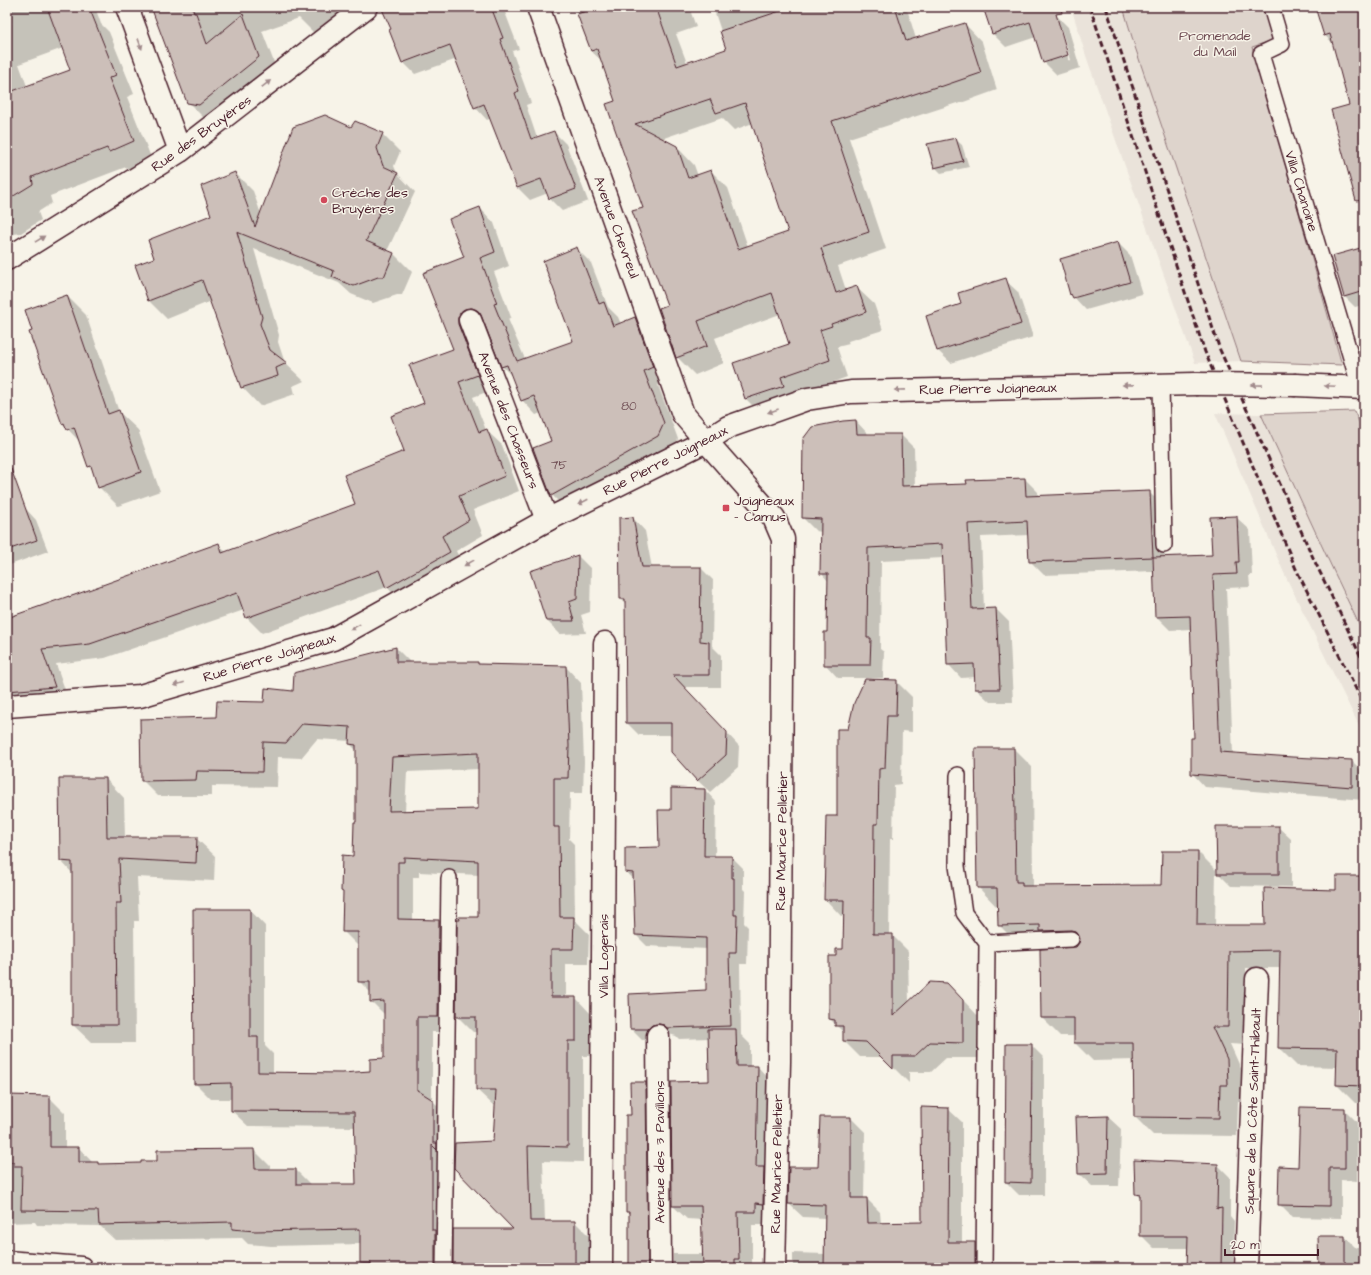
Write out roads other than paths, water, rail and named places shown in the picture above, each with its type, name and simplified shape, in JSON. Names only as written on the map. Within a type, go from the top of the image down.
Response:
[{"type":"street","points":[[127,7],[180,151]]},
{"type":"street","name":"Rue des Bruyères","points":[[7,259],[180,151],[366,7]]},
{"type":"street","name":"Avenue Chevreul","points":[[538,7],[683,414],[706,441]]},
{"type":"street","name":"Avenue des Chasseurs","points":[[470,320],[547,520]]},
{"type":"street","name":"Rue Pierre Joigneaux","points":[[7,706],[140,696],[333,639],[547,520],[706,441],[728,426],[807,399],[851,392],[1161,384],[1296,385],[1362,388]]},
{"type":"street","name":"Rue Maurice Pelletier","points":[[706,441],[774,518],[783,539],[779,1062],[774,1268]]},
{"type":"street","name":"Villa Logerais","points":[[601,1268],[605,643]]},
{"type":"street","name":"Square de la Côte Saint-Thibault","points":[[1246,1268],[1257,979]]},
{"type":"street","name":"Avenue des 3 Pavillons","points":[[658,1036],[660,1268]]},
{"type":"street","points":[[7,1262],[81,1268]]},
{"type":"lane","name":"Villa Chanoine","points":[[1272,7],[1282,44],[1261,54],[1362,388]]},
{"type":"lane","points":[[1161,384],[1164,545]]},
{"type":"lane","points":[[958,775],[957,866],[964,914],[987,943],[984,1268]]},
{"type":"lane","points":[[444,1268],[449,878]]},
{"type":"lane","points":[[987,943],[1071,938]]},
{"type":"railway","points":[[1090,7],[1205,352],[1296,569],[1364,705]]},
{"type":"railway","points":[[1106,7],[1220,350],[1315,562],[1364,663]]},
{"type":"place","name":"Crèche des Bruyères","points":[[324,200]]},
{"type":"place","name":"Joigneaux - Camus","points":[[726,508]]},
{"type":"park label","name":"Promenade du Mail","points":[[1215,44]]}]
